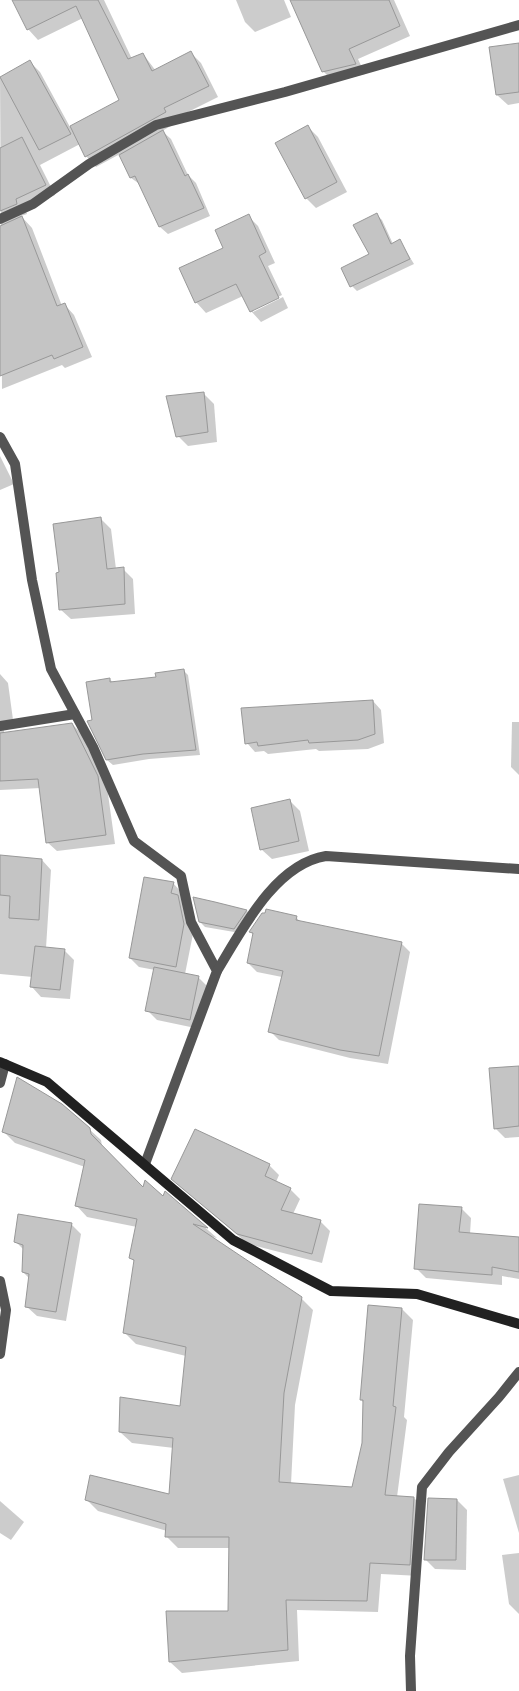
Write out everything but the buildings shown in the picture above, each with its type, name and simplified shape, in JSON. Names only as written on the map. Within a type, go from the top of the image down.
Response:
[{"type":"main road","points":[[2,1063],[47,1082],[233,1240],[331,1291],[417,1294],[519,1324]]},
{"type":"street","points":[[0,219],[33,204],[89,164],[156,125],[284,92],[519,25]]},
{"type":"street","points":[[0,437],[15,464],[32,580],[51,669],[93,747],[134,841],[181,876],[191,922],[218,971]]},
{"type":"street","points":[[0,726],[75,714]]},
{"type":"street","points":[[145,1164],[218,971],[255,909],[298,864],[311,858],[326,856],[519,869]]},
{"type":"street","points":[[0,1084],[2,1063]]},
{"type":"street","points":[[0,1281],[6,1310],[0,1354]]},
{"type":"street","points":[[411,1691],[410,1656],[422,1487],[449,1452],[519,1372]]}]
